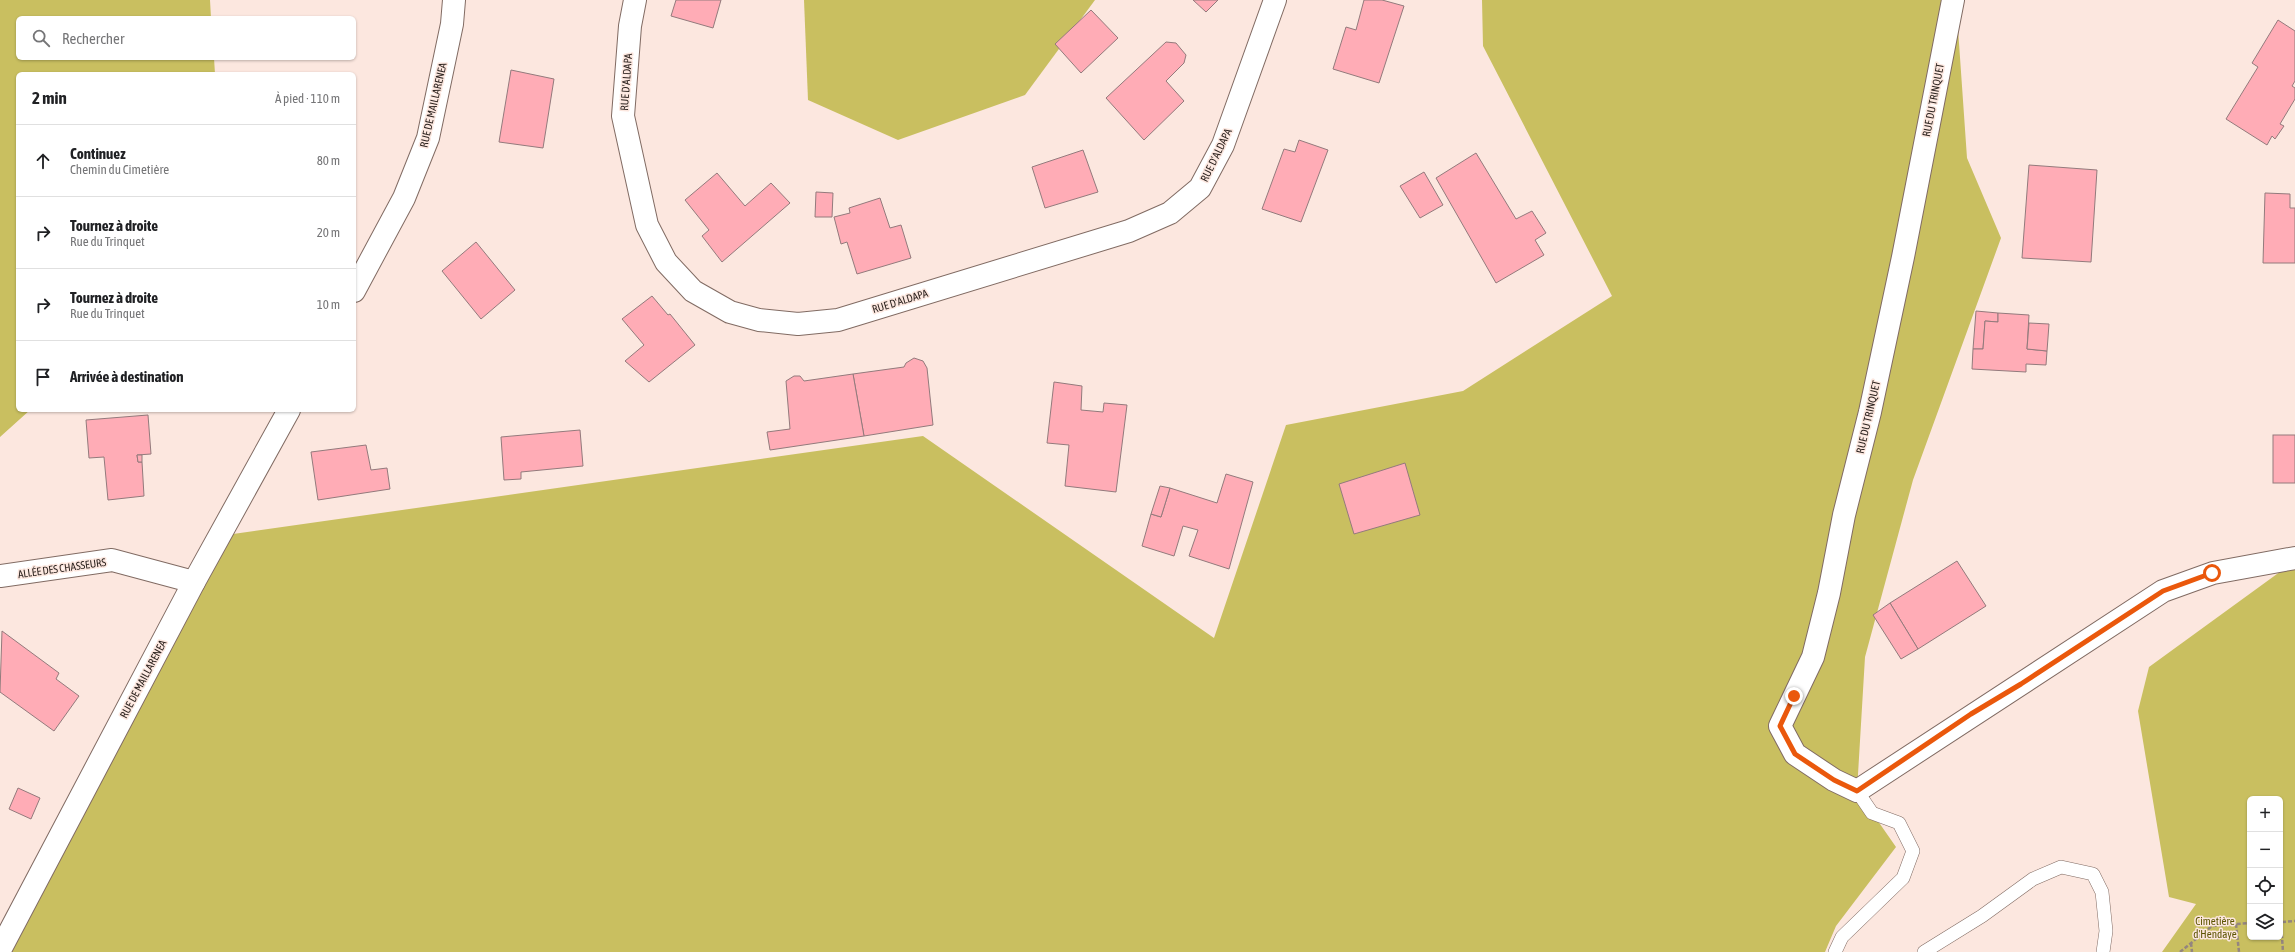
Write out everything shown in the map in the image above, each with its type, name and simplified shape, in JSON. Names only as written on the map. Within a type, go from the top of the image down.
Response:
[{"type":"street","name":"RUE DE MAILLARENEA","points":[[356,287],[404,198],[428,138],[452,24],[454,0]]},
{"type":"street","name":"RUE D'ALDAPA","points":[[635,0],[630,26],[623,116],[648,225],[663,255],[693,291],[730,312],[759,320],[798,324],[838,320],[1129,231],[1170,213],[1200,188],[1223,145],[1275,0]]},
{"type":"street","name":"RUE DU TRINQUET","points":[[1857,791],[1834,780],[1795,754],[1780,726],[1813,657],[1829,592],[1844,514],[1870,412],[1903,257],[1953,0]]},
{"type":"street","name":"RUE DE MAILLARENEA","points":[[0,950],[194,582],[288,412]]},
{"type":"street","points":[[1857,791],[1971,714],[2021,684],[2163,591],[2212,573],[2295,558]]},
{"type":"street","name":"ALLÉE DES CHASSEURS","points":[[0,576],[112,560],[194,582]]},
{"type":"lane","points":[[1836,952],[1842,937],[1903,878],[1914,852],[1899,823],[1872,814],[1857,791]]},
{"type":"lane","points":[[1924,952],[1982,916],[2034,879],[2061,867],[2093,874],[2102,892],[2106,931],[2103,952]]},
{"type":"path","points":[[2283,922],[2295,921]]},
{"type":"path","points":[[2236,924],[2239,952]]},
{"type":"path","points":[[2180,952],[2212,926],[2247,924]]},
{"type":"path","points":[[2282,940],[2283,952]]},
{"type":"path","points":[[2191,942],[2192,952]]},
{"type":"green space","points":[[0,0],[210,0],[211,16],[16,16],[16,60],[214,60],[215,72],[16,72],[16,412],[28,412],[0,437]]},
{"type":"green space","points":[[804,0],[1095,0],[1025,95],[898,140],[808,100]]},
{"type":"green space","points":[[1482,0],[1956,0],[1967,158],[2001,238],[1913,480],[1865,657],[1857,791],[1896,847],[1836,926],[1825,952],[0,952],[219,536],[923,436],[1214,638],[1286,425],[1463,391],[1612,296],[1483,46]]},
{"type":"green space","name":"Cimetière d'Hendaye","points":[[2295,561],[2295,952],[2162,952],[2196,904],[2169,897],[2138,711],[2149,667]]},
{"type":"building","points":[[676,0],[721,0],[713,28],[671,16]]},
{"type":"building","points":[[1193,0],[1218,0],[1206,12]]},
{"type":"building","points":[[1364,0],[1382,0],[1404,6],[1379,83],[1333,69],[1346,27],[1356,30]]},
{"type":"building","points":[[1091,10],[1118,38],[1081,73],[1055,44]]},
{"type":"building","points":[[2278,20],[2295,31],[2295,81],[2292,86],[2295,88],[2295,99],[2280,124],[2284,126],[2275,139],[2272,136],[2267,145],[2226,119],[2258,67],[2252,63]]},
{"type":"building","points":[[1166,42],[1176,43],[1186,55],[1184,63],[1166,81],[1184,101],[1144,140],[1106,98]]},
{"type":"building","points":[[511,70],[554,79],[543,148],[499,142]]},
{"type":"building","points":[[1299,140],[1328,150],[1301,222],[1262,209],[1284,149],[1295,152]]},
{"type":"building","points":[[1083,150],[1098,192],[1045,208],[1032,167]]},
{"type":"building","points":[[1476,153],[1516,219],[1532,211],[1546,233],[1535,240],[1544,255],[1496,283],[1436,178]]},
{"type":"building","points":[[2029,165],[2097,170],[2091,262],[2022,258]]},
{"type":"building","points":[[1424,172],[1443,205],[1420,218],[1400,186]]},
{"type":"building","points":[[717,173],[745,206],[771,183],[790,203],[722,262],[702,236],[709,230],[685,200]]},
{"type":"building","points":[[816,192],[833,193],[832,217],[815,217]]},
{"type":"building","points":[[2265,193],[2290,194],[2290,208],[2295,208],[2295,263],[2263,263]]},
{"type":"building","points":[[880,198],[890,228],[901,225],[911,258],[857,274],[847,242],[841,244],[834,217],[850,213],[849,208]]},
{"type":"building","points":[[476,242],[515,290],[481,319],[442,271]]},
{"type":"building","points":[[652,296],[668,315],[670,314],[695,345],[649,382],[625,361],[644,345],[622,319]]},
{"type":"building","points":[[1976,311],[1998,313],[1998,322],[1985,321],[1983,349],[1973,349]]},
{"type":"building","points":[[1998,313],[2029,315],[2027,349],[2047,351],[2046,365],[2026,364],[2026,372],[1972,369],[1973,349],[1983,349],[1985,321],[1998,322]]},
{"type":"building","points":[[2029,323],[2049,324],[2047,351],[2027,349]]},
{"type":"building","points":[[914,358],[923,361],[927,368],[933,425],[864,436],[853,374],[904,367],[906,363]]},
{"type":"building","points":[[853,374],[864,436],[770,450],[767,432],[790,429],[786,381],[794,376],[800,376],[804,381]]},
{"type":"building","points":[[1054,382],[1082,386],[1081,410],[1103,412],[1104,403],[1127,405],[1116,492],[1065,486],[1069,445],[1047,443]]},
{"type":"building","points":[[148,415],[151,454],[137,455],[138,462],[142,462],[144,496],[108,500],[104,457],[89,458],[86,420]]},
{"type":"building","points":[[580,430],[583,466],[521,472],[521,479],[504,480],[501,437]]},
{"type":"building","points":[[2273,435],[2295,435],[2295,483],[2273,483]]},
{"type":"building","points":[[366,445],[371,470],[387,468],[390,489],[318,500],[311,452]]},
{"type":"building","points":[[137,455],[142,455],[142,462],[138,462]]},
{"type":"building","points":[[1405,463],[1420,515],[1354,534],[1339,484]]},
{"type":"building","points":[[1226,474],[1253,482],[1229,569],[1189,556],[1198,530],[1183,526],[1174,556],[1142,546],[1151,514],[1161,517],[1170,488],[1217,503]]},
{"type":"building","points":[[1160,486],[1170,488],[1161,517],[1151,514]]},
{"type":"building","points":[[1957,561],[1986,606],[1918,649],[1890,603]]},
{"type":"building","points":[[1890,603],[1918,649],[1901,659],[1873,615]]},
{"type":"building","points":[[2,631],[59,673],[56,679],[79,696],[54,731],[0,692]]},
{"type":"building","points":[[18,788],[40,798],[31,819],[9,809]]},
{"type":"route","points":[[1794,696],[1780,726],[1795,754],[1834,780],[1857,791],[1894,768],[1971,714],[2021,684],[2163,591],[2212,573]]}]
